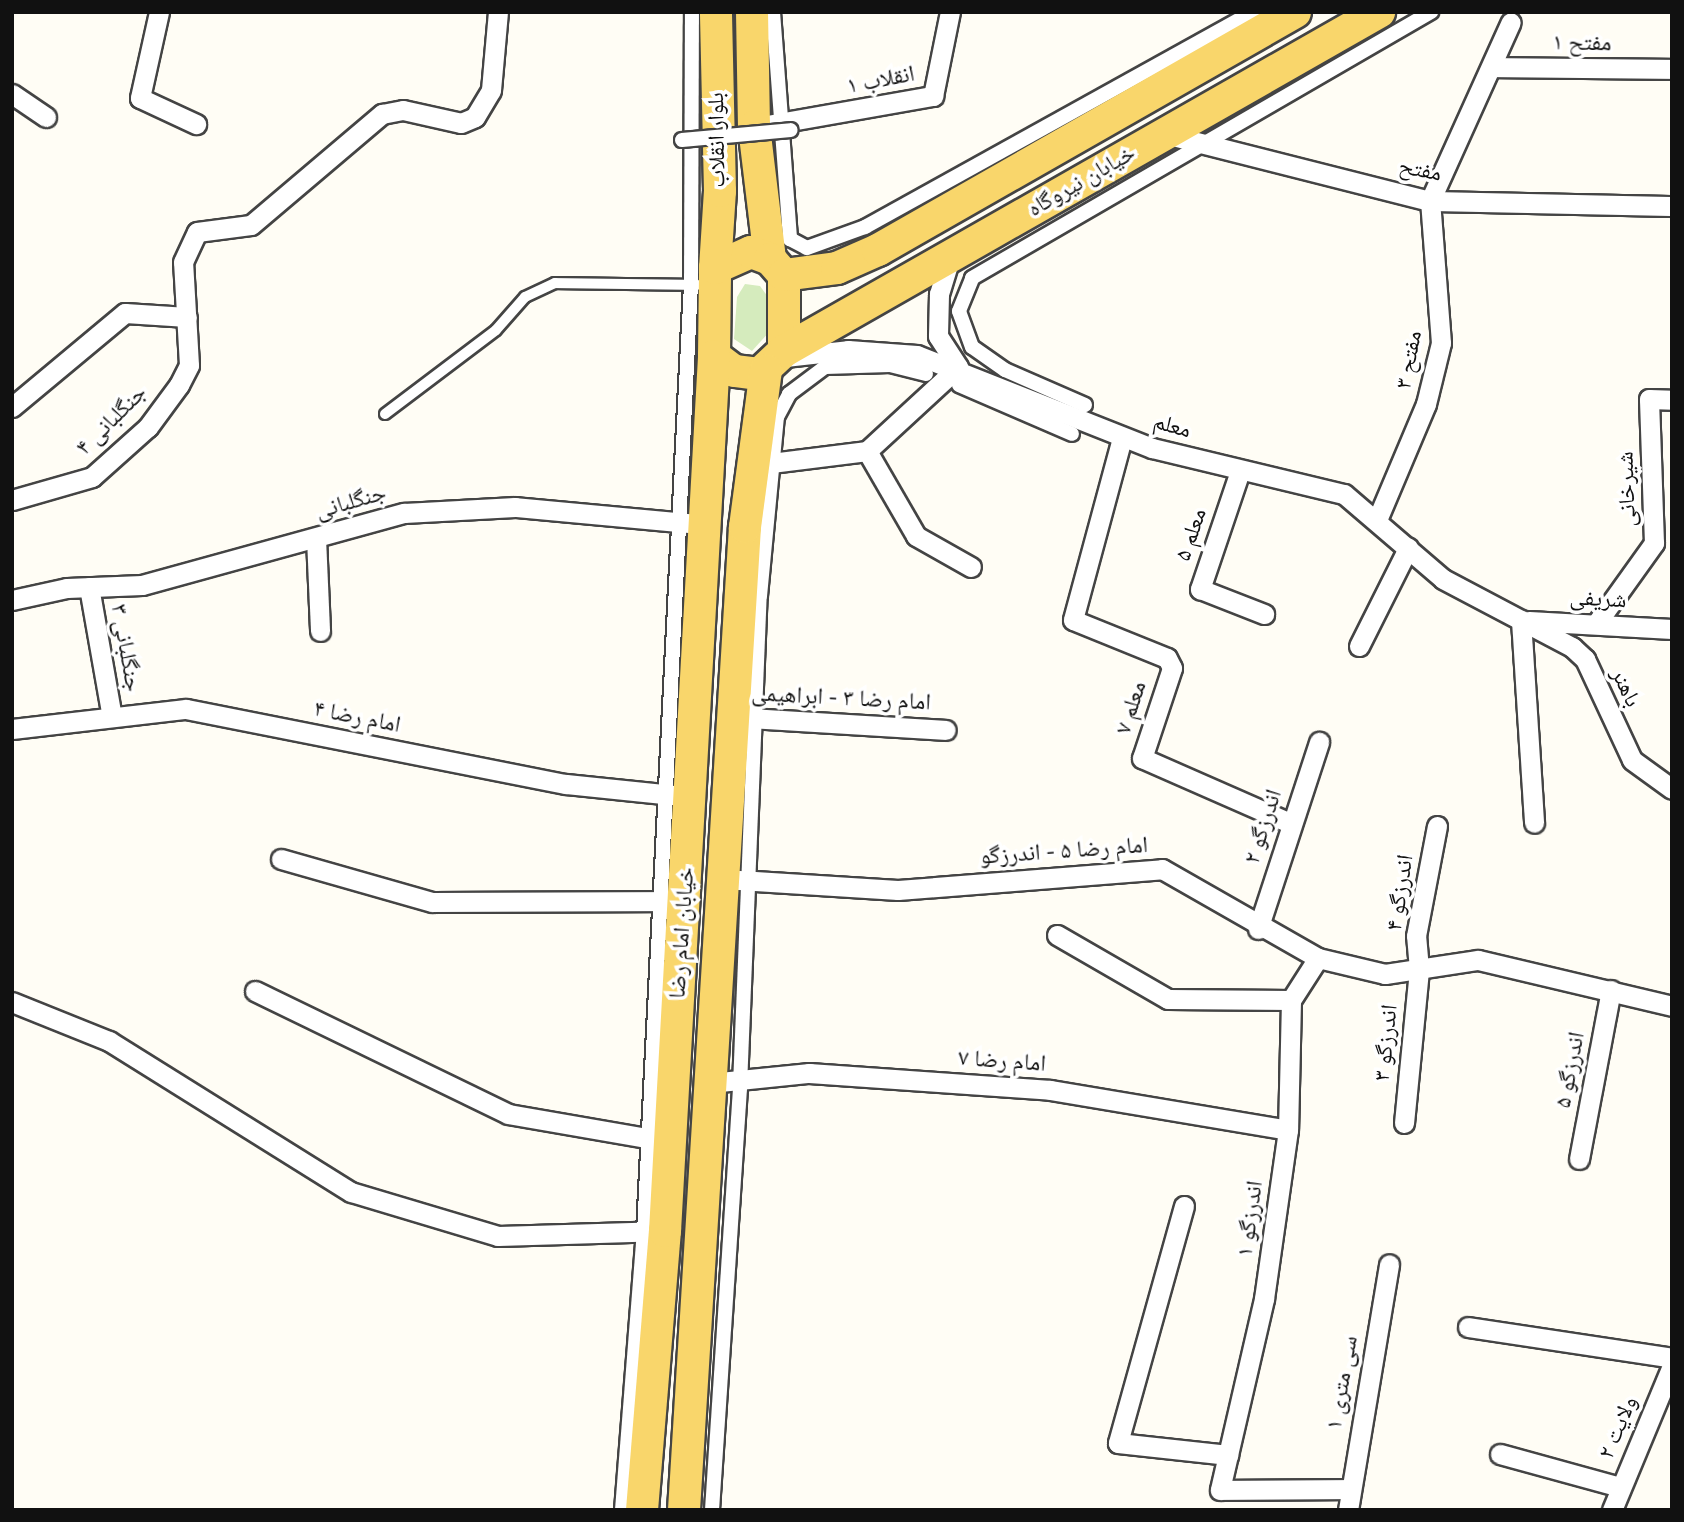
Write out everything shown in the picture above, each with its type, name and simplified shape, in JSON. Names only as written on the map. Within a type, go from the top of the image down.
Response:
[{"type":"main road","name":"بلوار انقلاب","points":[[714,356],[707,280],[720,191],[716,12]]},
{"type":"main road","name":"بلوار انقلاب","points":[[752,12],[776,127],[762,190],[777,267],[777,359]]},
{"type":"main road","name":"خیابان نیروگاه","points":[[777,359],[898,286],[1379,12]]},
{"type":"main road","name":"خیابان نیروگاه","points":[[707,280],[741,254],[777,267],[838,268],[878,250],[1274,15]]},
{"type":"main road","points":[[720,191],[727,205],[741,209],[755,204],[762,190]]},
{"type":"main road","points":[[878,250],[884,279],[898,286]]},
{"type":"main road","points":[[714,356],[742,374],[777,359]]},
{"type":"main road","name":"خیابان امام رضا","points":[[642,1510],[654,1231],[694,523],[712,458],[714,356]]},
{"type":"main road","name":"خیابان امام رضا","points":[[691,1507],[725,1082],[744,718],[745,527],[761,462],[777,359]]},
{"type":"main road","points":[[712,458],[734,446],[761,462]]},
{"type":"street","points":[[159,12],[140,98],[196,124]]},
{"type":"street","name":"جنگلبانی ۴","points":[[12,500],[92,477],[148,427],[190,365],[187,317],[189,242],[197,232],[251,225],[278,207],[382,114],[403,110],[461,123],[475,117],[491,90],[498,12]]},
{"type":"street","points":[[692,12],[707,280],[694,523]]},
{"type":"street","points":[[773,12],[776,127],[790,239],[807,248],[865,227],[1274,15]]},
{"type":"street","name":"انقلاب ۱","points":[[776,127],[933,96],[950,12]]},
{"type":"street","points":[[1085,405],[1005,370],[972,347],[960,325],[966,289],[972,278],[1431,12]]},
{"type":"street","points":[[1430,201],[1493,67],[1511,22]]},
{"type":"street","name":"مفتح ۱","points":[[1493,67],[1672,69]]},
{"type":"street","points":[[12,94],[46,117]]},
{"type":"street","points":[[682,140],[776,127]]},
{"type":"street","name":"مفتح","points":[[1165,134],[1430,201],[1672,206]]},
{"type":"street","name":"مفتح ۳","points":[[1377,520],[1426,404],[1441,343],[1430,201]]},
{"type":"street","points":[[950,258],[939,294],[938,336],[959,376],[1072,434]]},
{"type":"street","points":[[12,407],[125,313],[187,317]]},
{"type":"street","name":"معلم","points":[[777,359],[890,350],[1122,438],[1240,471],[1344,494],[1443,579],[1521,620]]},
{"type":"street","points":[[926,374],[869,365],[815,372],[789,394],[777,417],[761,462],[867,451],[959,376]]},
{"type":"street","name":"شیرخانی","points":[[1596,624],[1654,542],[1649,399],[1672,400]]},
{"type":"street","name":"معلم ۷","points":[[1122,438],[1073,620],[1167,658],[1172,668],[1142,758],[1290,822]]},
{"type":"street","points":[[867,451],[916,536],[971,567]]},
{"type":"street","name":"معلم ۵","points":[[1240,471],[1200,589],[1264,614]]},
{"type":"street","name":"جنگلبانی","points":[[12,600],[89,587],[142,585],[404,513],[515,507],[694,523]]},
{"type":"street","points":[[316,538],[320,631]]},
{"type":"street","points":[[1359,646],[1408,548]]},
{"type":"street","name":"جنگلبانی ۳","points":[[89,587],[112,717]]},
{"type":"street","points":[[1521,620],[1534,823]]},
{"type":"street","name":"شریفی","points":[[1521,620],[1672,629]]},
{"type":"street","name":"باهنر","points":[[1521,620],[1584,659],[1632,760],[1672,789]]},
{"type":"street","name":"امام رضا ۴","points":[[12,729],[186,709],[566,784],[679,796]]},
{"type":"street","name":"امام رضا ۳ - ابراهیمی","points":[[744,718],[946,730]]},
{"type":"street","name":"اندرزگو ۲","points":[[1258,929],[1290,822],[1319,742]]},
{"type":"street","name":"اندرزگو ۴","points":[[1419,969],[1416,936],[1437,826]]},
{"type":"street","points":[[281,859],[432,902],[673,901]]},
{"type":"street","name":"امام رضا ۵ - اندرزگو","points":[[734,880],[898,890],[1162,869],[1258,929],[1318,958],[1385,974],[1478,960],[1672,1006]]},
{"type":"street","points":[[1057,935],[1168,999],[1291,1000],[1318,958]]},
{"type":"street","name":"اندرزگو ۳","points":[[1404,1123],[1419,969]]},
{"type":"street","name":"اندرزگو ۵","points":[[1579,1159],[1611,990]]},
{"type":"street","points":[[255,991],[508,1114],[660,1141]]},
{"type":"street","name":"اندرزگو ۱","points":[[1291,1000],[1288,1130],[1265,1299],[1220,1490],[1350,1489]]},
{"type":"street","points":[[12,1002],[109,1041],[351,1192],[498,1236],[654,1231],[622,1510]]},
{"type":"street","name":"امام رضا ۷","points":[[725,1082],[809,1073],[1049,1090],[1288,1130]]},
{"type":"street","points":[[1184,1206],[1118,1443],[1228,1455]]},
{"type":"street","name":"سی متری ۱","points":[[1348,1510],[1389,1264]]},
{"type":"street","points":[[1468,1327],[1672,1358]]},
{"type":"street","name":"ولایت ۲","points":[[1612,1510],[1672,1366]]},
{"type":"street","points":[[1500,1454],[1620,1487]]},
{"type":"lane","points":[[385,414],[496,330],[526,297],[555,283],[707,280]]},
{"type":"green space","points":[[745,284],[760,286],[771,301],[771,330],[752,351],[734,339],[737,297]]}]
